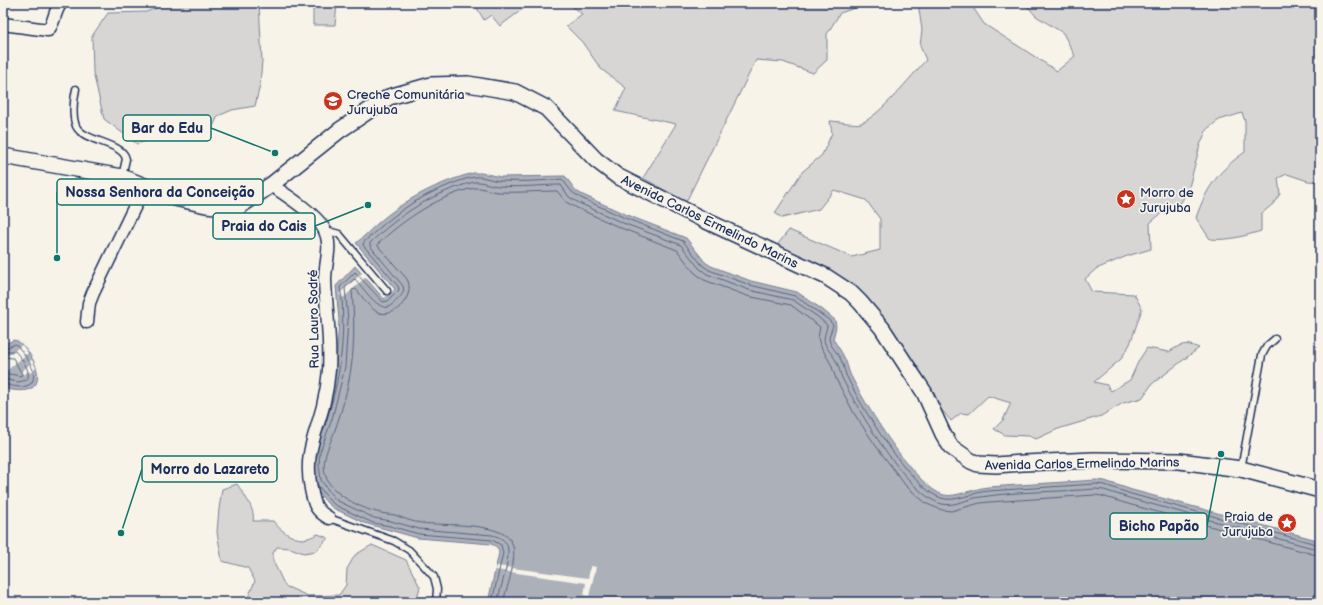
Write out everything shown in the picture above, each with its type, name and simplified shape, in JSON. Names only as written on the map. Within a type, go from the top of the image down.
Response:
[{"type":"street","points":[[3,24],[48,30],[52,24],[56,9],[61,3]]},
{"type":"street","name":"Avenida Carlos Ermelindo Marins","points":[[3,156],[122,177],[175,198],[206,205],[237,208],[271,185],[340,130],[389,97],[431,85],[468,84],[515,92],[546,108],[596,160],[617,176],[702,220],[825,276],[851,293],[882,328],[924,392],[943,434],[951,446],[971,462],[996,465],[1094,460],[1179,461],[1240,469],[1320,490]]},
{"type":"street","points":[[87,322],[89,303],[93,293],[145,185]]},
{"type":"street","name":"Rua Lauro Sodré","points":[[271,185],[311,214],[325,230],[328,240],[329,248],[325,278],[329,339],[328,372],[324,399],[308,458],[308,469],[316,506],[329,518]]},
{"type":"lane","points":[[76,89],[74,121],[76,127],[85,134],[123,152],[126,159],[122,177]]},
{"type":"lane","points":[[325,230],[339,234],[387,291]]},
{"type":"lane","points":[[1240,469],[1262,355],[1267,346],[1275,339]]},
{"type":"lane","points":[[329,518],[394,541],[409,550],[434,577],[437,589],[436,602]]},
{"type":"shaded area","points":[[162,3],[259,3],[262,61],[260,85],[255,106],[232,110],[218,116],[211,131],[197,136],[183,133],[181,117],[168,117],[169,133],[137,144],[104,119],[93,72],[92,36],[108,13],[146,12],[161,6]]},
{"type":"shaded area","points":[[313,3],[337,3],[335,25],[313,25]]},
{"type":"shaded area","points":[[474,3],[531,3],[500,26],[491,15],[484,20]]},
{"type":"shaded area","points":[[568,3],[870,3],[840,13],[827,34],[827,60],[813,73],[783,62],[756,60],[686,202],[643,178],[676,124],[615,111],[626,88],[601,69],[582,42],[566,26],[582,14]]},
{"type":"shaded area","points":[[918,3],[970,3],[984,24],[1057,71],[1075,56],[1063,33],[1036,16],[1029,8],[1021,3],[1320,3],[1320,182],[1308,181],[1287,174],[1278,178],[1280,194],[1273,204],[1261,214],[1261,231],[1230,239],[1210,239],[1196,218],[1200,207],[1214,180],[1245,152],[1245,121],[1242,113],[1219,120],[1207,129],[1200,145],[1188,191],[1178,207],[1164,211],[1150,223],[1151,249],[1127,256],[1096,269],[1085,279],[1092,292],[1134,294],[1142,309],[1130,344],[1121,359],[1094,382],[1107,385],[1111,391],[1130,380],[1139,360],[1147,348],[1169,352],[1183,345],[1190,345],[1199,348],[1152,384],[1142,398],[1123,403],[1101,416],[1058,429],[1036,439],[1029,436],[1005,435],[994,429],[1003,420],[1011,403],[988,396],[969,414],[961,413],[951,421],[940,408],[917,367],[879,314],[774,249],[789,230],[852,257],[880,250],[880,219],[866,200],[834,190],[819,209],[782,218],[775,213],[802,172],[822,155],[832,133],[830,121],[861,123],[869,119],[886,104],[926,60],[920,46],[922,30]]},
{"type":"shaded area","points":[[237,484],[251,507],[253,512],[253,521],[273,521],[286,533],[299,539],[318,534],[328,538],[316,551],[304,553],[290,548],[277,547],[273,553],[273,561],[285,586],[308,596],[339,595],[346,585],[347,569],[355,555],[372,545],[406,560],[420,587],[416,602],[246,602],[255,581],[248,568],[222,561],[217,532],[222,489]]},
{"type":"water","points":[[473,173],[501,177],[565,176],[576,191],[583,195],[627,215],[686,238],[705,262],[711,266],[751,281],[797,292],[835,320],[836,327],[833,339],[845,359],[850,374],[866,404],[905,461],[932,489],[948,496],[988,487],[1096,480],[1105,481],[1132,490],[1317,540],[1320,541],[1320,602],[488,602],[499,553],[495,546],[491,544],[418,538],[364,523],[333,508],[327,503],[312,484],[310,473],[336,366],[339,320],[336,286],[355,266],[384,299],[395,289],[356,243],[388,215],[410,200],[434,187]]},
{"type":"water","points":[[14,340],[20,343],[27,351],[33,360],[37,371],[37,380],[33,388],[22,391],[3,388],[3,341],[7,343]]},
{"type":"pier","points":[[357,247],[394,290],[385,298],[366,277],[343,298],[339,294],[362,273],[355,264],[385,296],[392,289]]},
{"type":"pier","points":[[22,345],[28,353],[5,372],[3,369],[3,359]]},
{"type":"pier","points":[[32,360],[36,368],[30,373],[28,371],[24,375],[21,372],[30,364],[28,362]]},
{"type":"pier","points":[[497,566],[588,578],[591,566],[596,567],[589,596],[584,595],[586,583],[496,570]]},
{"type":"place","name":"Creche Comunitária Jurujuba","points":[[333,101]]},
{"type":"place","name":"Bar do Edu","points":[[275,153]]},
{"type":"place","name":"Morro de Jurujuba","points":[[1126,199]]},
{"type":"place","name":"Praia do Cais","points":[[368,205]]},
{"type":"place","name":"Nossa Senhora da Conceição","points":[[57,258]]},
{"type":"place","name":"Bicho Papão","points":[[1221,454]]},
{"type":"place","name":"Praia de Jurujuba","points":[[1287,523]]},
{"type":"place","name":"Morro do Lazareto","points":[[121,533]]}]
